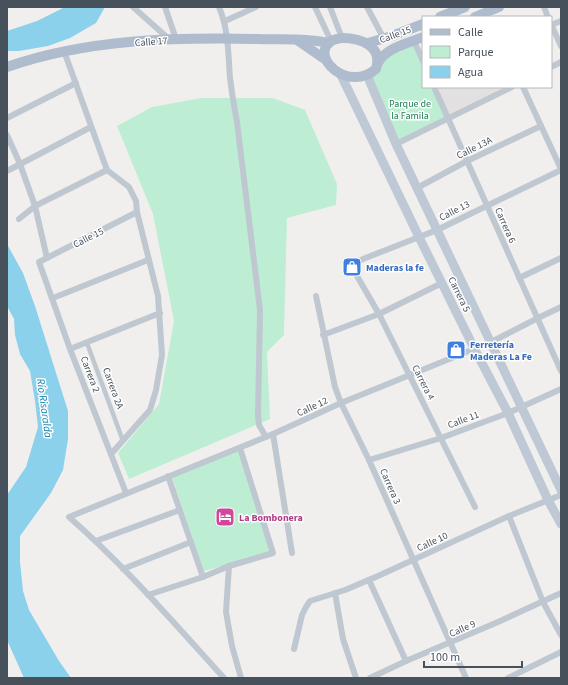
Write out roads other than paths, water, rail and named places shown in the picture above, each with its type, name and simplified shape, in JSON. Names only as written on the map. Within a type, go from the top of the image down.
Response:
[{"type":"main road","points":[[480,16],[490,14],[499,7]]},
{"type":"main road","points":[[442,16],[462,8]]},
{"type":"main road","name":"Calle 15","points":[[368,43],[384,39],[422,24]]},
{"type":"main road","name":"Calle 17","points":[[7,67],[64,51],[110,44],[172,39],[228,38],[313,40],[330,42]]},
{"type":"main road","points":[[297,40],[326,60],[331,67],[347,77],[355,78],[367,75],[376,69],[378,63],[374,51],[368,43],[352,38],[342,38],[330,42],[325,51],[326,60]]},
{"type":"main road","name":"Calle 15","points":[[378,63],[382,56],[419,39]]},
{"type":"main road","name":"Carrera 5","points":[[340,73],[419,237],[508,413],[548,500],[561,524]]},
{"type":"main road","name":"Carrera 5","points":[[367,75],[396,144],[561,490]]},
{"type":"street","points":[[133,7],[172,39]]},
{"type":"street","points":[[165,7],[172,39]]},
{"type":"street","points":[[219,7],[228,38],[233,101],[237,122],[260,310],[258,416],[259,425],[266,437]]},
{"type":"street","points":[[224,21],[256,7]]},
{"type":"street","points":[[315,7],[330,42]]},
{"type":"street","points":[[332,7],[342,38]]},
{"type":"street","points":[[367,7],[384,39]]},
{"type":"street","points":[[552,26],[561,46]]},
{"type":"street","points":[[419,39],[422,56]]},
{"type":"street","points":[[64,51],[107,170],[129,187],[136,201],[137,212],[148,260],[158,296],[160,313],[162,354],[156,390],[150,410],[111,454]]},
{"type":"street","points":[[552,66],[561,62]]},
{"type":"street","points":[[7,118],[76,83]]},
{"type":"street","name":"Carrera 6","points":[[434,88],[561,371]]},
{"type":"street","points":[[396,144],[510,88]]},
{"type":"street","points":[[523,88],[561,170]]},
{"type":"street","name":"Calle 13A","points":[[417,188],[467,161],[541,126]]},
{"type":"street","points":[[7,171],[91,127]]},
{"type":"street","points":[[7,135],[20,164],[35,206],[47,258]]},
{"type":"street","points":[[19,219],[35,206],[107,170]]},
{"type":"street","name":"Calle 13","points":[[355,266],[363,259],[437,230],[561,170]]},
{"type":"street","name":"Calle 15","points":[[39,262],[137,212]]},
{"type":"street","points":[[519,278],[561,258]]},
{"type":"street","points":[[53,298],[148,260]]},
{"type":"street","name":"Carrera 2","points":[[39,262],[70,349],[126,493]]},
{"type":"street","name":"Carrera 4","points":[[355,266],[357,276],[410,376],[475,507]]},
{"type":"street","points":[[324,335],[378,314],[442,283]]},
{"type":"street","name":"Carrera 3","points":[[316,296],[335,387],[341,403],[369,460],[466,678]]},
{"type":"street","name":"Calle 12","points":[[96,541],[68,517],[240,448],[341,403],[491,342],[561,307]]},
{"type":"street","points":[[70,349],[160,313]]},
{"type":"street","name":"Carrera 2A","points":[[87,343],[123,441]]},
{"type":"street","name":"Calle 11","points":[[369,460],[441,438],[508,413],[561,390]]},
{"type":"street","points":[[273,434],[292,553]]},
{"type":"street","points":[[148,595],[203,577],[229,566],[273,553],[240,448]]},
{"type":"street","points":[[168,476],[203,577]]},
{"type":"street","name":"Calle 10","points":[[294,649],[302,615],[310,602],[369,580],[509,516],[561,495]]},
{"type":"street","points":[[180,510],[96,541],[224,678]]},
{"type":"street","points":[[509,516],[543,602],[561,635]]},
{"type":"street","points":[[123,569],[191,542]]},
{"type":"street","points":[[229,566],[226,612],[232,646],[241,678]]},
{"type":"street","points":[[369,580],[406,661]]},
{"type":"street","points":[[335,593],[343,639],[356,678]]},
{"type":"street","name":"Calle 9","points":[[370,678],[406,661],[451,644],[561,593]]},
{"type":"street","points":[[508,678],[561,652]]},
{"type":"water","points":[[65,7],[105,7],[96,23],[70,38],[48,46],[19,51],[7,51],[7,31],[37,21]]},
{"type":"water","name":"Río Risaralda","points":[[7,244],[23,273],[68,411],[68,439],[63,470],[51,493],[20,536],[20,562],[23,591],[29,610],[59,661],[71,678],[24,678],[7,640],[7,495],[26,467],[38,427],[30,371],[20,354],[15,335],[14,319],[7,306]]},
{"type":"place","name":"Maderas la fe","points":[[352,267]]},
{"type":"place","name":"Ferretería Maderas La Fe","points":[[456,350]]},
{"type":"place","name":"La Bombonera","points":[[225,517]]},
{"type":"park label","name":"Parque de la Famila","points":[[410,108]]}]
